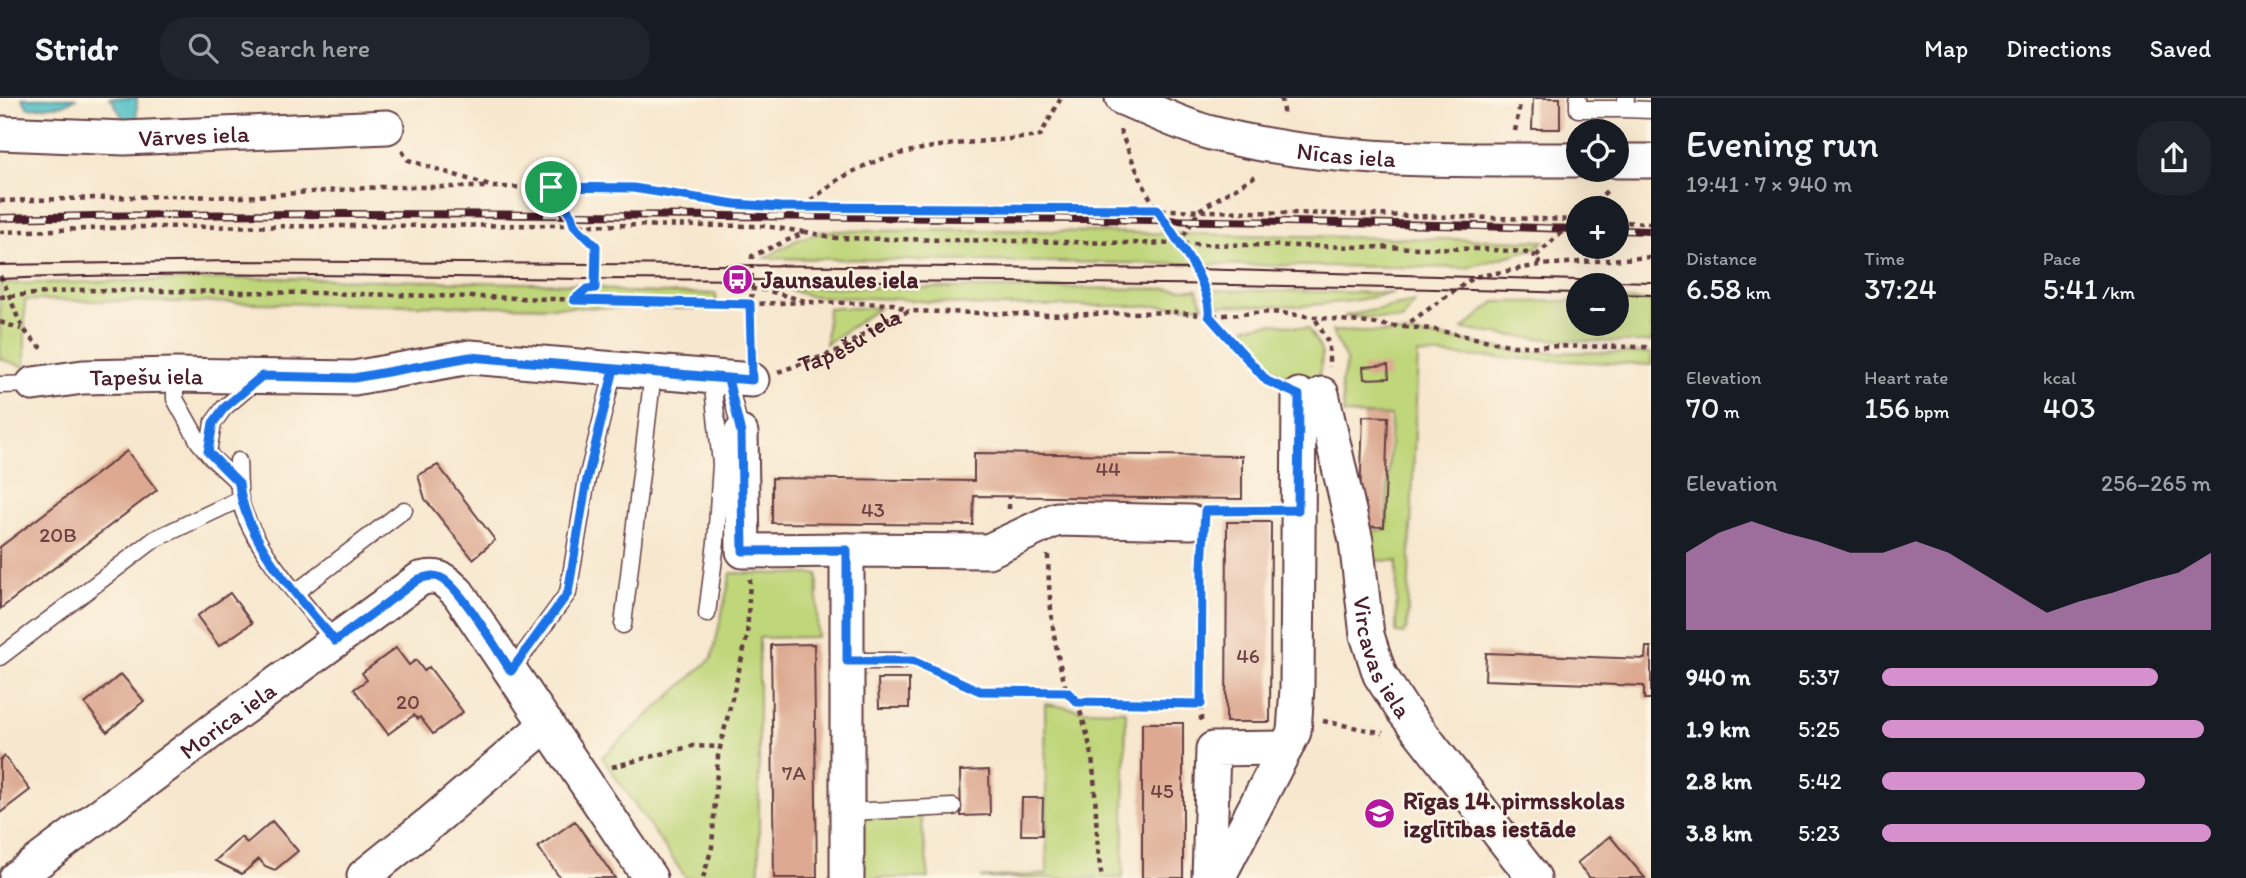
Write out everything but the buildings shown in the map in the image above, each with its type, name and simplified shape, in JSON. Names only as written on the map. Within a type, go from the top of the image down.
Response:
[{"type":"street","name":"Nīcas iela","points":[[1121,109],[1209,133],[1290,150],[1387,160],[1566,160]]},
{"type":"street","name":"Vārves iela","points":[[0,134],[124,138],[387,127]]},
{"type":"street","points":[[1629,161],[1651,161]]},
{"type":"street","name":"Tapešu iela","points":[[33,384],[83,377],[175,375],[354,378],[470,357],[731,379]]},
{"type":"street","points":[[1218,878],[1294,732],[1297,715],[1298,510],[1310,395]]},
{"type":"street","name":"Vircavas iela","points":[[1310,395],[1356,541],[1367,635],[1380,675],[1410,719],[1534,878]]},
{"type":"street","points":[[741,433],[743,551],[988,551],[1057,519],[1200,524]]},
{"type":"street","points":[[847,550],[847,878]]},
{"type":"street","name":"Morica iela","points":[[16,878],[220,724],[419,579],[433,576],[443,578],[457,593],[511,671]]},
{"type":"street","points":[[511,671],[650,878]]},
{"type":"street","points":[[365,878],[364,876],[547,724]]},
{"type":"street","points":[[1209,878],[1213,749],[1286,748]]},
{"type":"lane","points":[[1578,98],[1578,109],[1624,104],[1651,110]]},
{"type":"lane","points":[[511,671],[568,593],[587,479],[614,369]]},
{"type":"lane","points":[[623,625],[653,373]]},
{"type":"lane","points":[[175,375],[175,399],[199,442],[240,491]]},
{"type":"lane","points":[[208,452],[213,423],[224,408],[262,376]]},
{"type":"lane","points":[[731,379],[741,433]]},
{"type":"lane","points":[[707,614],[731,379]]},
{"type":"lane","points":[[0,385],[33,384]]},
{"type":"lane","points":[[238,461],[240,491],[250,528],[295,593],[335,641]]},
{"type":"lane","points":[[0,657],[155,540],[240,491]]},
{"type":"lane","points":[[295,593],[404,510]]},
{"type":"lane","points":[[847,661],[901,661]]},
{"type":"lane","points":[[847,812],[953,807]]},
{"type":"path","points":[[802,206],[855,170],[892,155],[930,148],[1040,136],[1061,98]]},
{"type":"path","points":[[1121,109],[1120,131],[1157,209],[1195,270],[1210,305],[1209,316],[1267,381],[1310,395],[1329,372],[1329,344],[1315,319]]},
{"type":"path","points":[[387,127],[408,160],[493,187]]},
{"type":"path","points":[[1179,244],[1199,210],[1273,166],[1290,150]]},
{"type":"path","points":[[0,201],[164,196],[243,197],[380,187],[551,187],[633,188],[735,204],[1157,209],[1566,219]]},
{"type":"path","points":[[551,187],[571,215],[574,225],[596,246],[595,288],[587,289],[574,300]]},
{"type":"path","points":[[1629,222],[1651,223]]},
{"type":"path","points":[[0,232],[166,227],[764,226],[836,238],[1480,249],[1524,252],[1536,256],[1540,265]]},
{"type":"path","points":[[1536,256],[1566,229]]},
{"type":"path","points":[[731,379],[750,304],[752,256],[806,232]]},
{"type":"path","points":[[1403,327],[1474,277],[1540,265],[1651,257]]},
{"type":"path","points":[[0,276],[22,329],[42,349],[83,377]]},
{"type":"path","points":[[751,289],[809,302]]},
{"type":"path","points":[[0,297],[81,290],[319,293],[750,304],[893,304],[910,312]]},
{"type":"path","name":"Tapešu iela","points":[[731,379],[838,351],[886,319],[910,312],[1048,315],[1175,312],[1209,316],[1271,312],[1315,319],[1431,329],[1514,346],[1651,347]]},
{"type":"path","points":[[0,322],[22,329]]},
{"type":"path","points":[[1009,496],[1009,510]]},
{"type":"path","points":[[1201,724],[1200,524],[1298,510]]},
{"type":"path","points":[[1048,524],[1049,612],[1067,692],[1077,702],[1093,765],[1095,821],[1102,878]]},
{"type":"path","points":[[702,878],[712,847],[718,756],[747,637],[752,551]]},
{"type":"path","points":[[901,661],[913,661],[980,691],[1067,692]]},
{"type":"path","points":[[1077,702],[1201,704]]},
{"type":"path","points":[[1297,715],[1388,734]]},
{"type":"path","points":[[606,769],[692,746],[720,747]]},
{"type":"green space","points":[[998,230],[1544,241],[1536,248],[1466,268],[765,258],[797,240],[824,231]]},
{"type":"green space","points":[[275,278],[582,284],[624,292],[716,294],[716,309],[25,300],[25,367],[0,359],[0,284]]},
{"type":"green space","points":[[782,287],[1197,289],[1203,306],[980,306],[897,299],[808,296]]},
{"type":"green space","points":[[1213,290],[1395,293],[1301,306],[1217,305]]},
{"type":"green space","points":[[1629,300],[1651,301],[1651,342],[1557,340],[1463,329],[1495,302],[1566,301],[1566,336],[1629,336]]},
{"type":"green space","points":[[1415,302],[1402,320],[1344,316]]},
{"type":"green space","points":[[828,308],[879,308],[826,344]]},
{"type":"green space","points":[[1276,323],[1308,329],[1322,353],[1317,379],[1304,380],[1281,374],[1262,361],[1236,334],[1249,326]]},
{"type":"green space","points":[[1332,331],[1399,333],[1454,339],[1520,352],[1651,353],[1651,365],[1418,354],[1407,628],[1404,634],[1396,633],[1397,561],[1365,560],[1363,531],[1386,530],[1391,416],[1344,414],[1341,383],[1347,362]]},
{"type":"green space","points":[[731,573],[818,574],[817,637],[759,638],[759,878],[686,878],[602,757],[712,658]]},
{"type":"green space","points":[[1045,704],[1084,710],[1126,711],[1123,878],[980,878],[1047,874]]},
{"type":"green space","points":[[921,817],[929,878],[862,878],[861,818]]},
{"type":"water","points":[[22,98],[76,98],[64,105],[28,108]]},
{"type":"water","points":[[111,98],[137,98],[137,123],[126,124]]},
{"type":"tram line","points":[[0,265],[232,261],[1195,269],[1651,282]]},
{"type":"tram line","points":[[0,279],[298,275],[1210,285],[1566,293]]},
{"type":"tram line","points":[[1629,294],[1651,295]]},
{"type":"railway","points":[[0,218],[271,214],[541,215],[1150,220],[1566,229]]},
{"type":"railway","points":[[1629,230],[1651,231]]},
{"type":"place","name":"Jaunsaules iela","points":[[738,279]]},
{"type":"place","name":"Rīgas 14. pirmsskolas izglītības iestāde","points":[[1380,814]]},
{"type":"route","points":[[551,187],[633,188],[735,204],[780,207],[1157,209],[1195,270],[1210,305],[1209,316],[1267,381],[1299,395],[1298,510],[1205,511],[1201,704],[1077,702],[1067,692],[980,691],[913,661],[847,661],[847,550],[743,551],[741,433],[728,379],[614,369],[587,479],[568,593],[511,671],[457,593],[443,578],[433,576],[419,579],[335,641],[295,593],[250,528],[240,499],[239,483],[208,452],[213,423],[224,408],[262,376],[354,378],[470,357],[752,380],[750,304],[574,300],[587,289],[595,288],[596,246],[574,225],[571,215],[551,187]]}]
